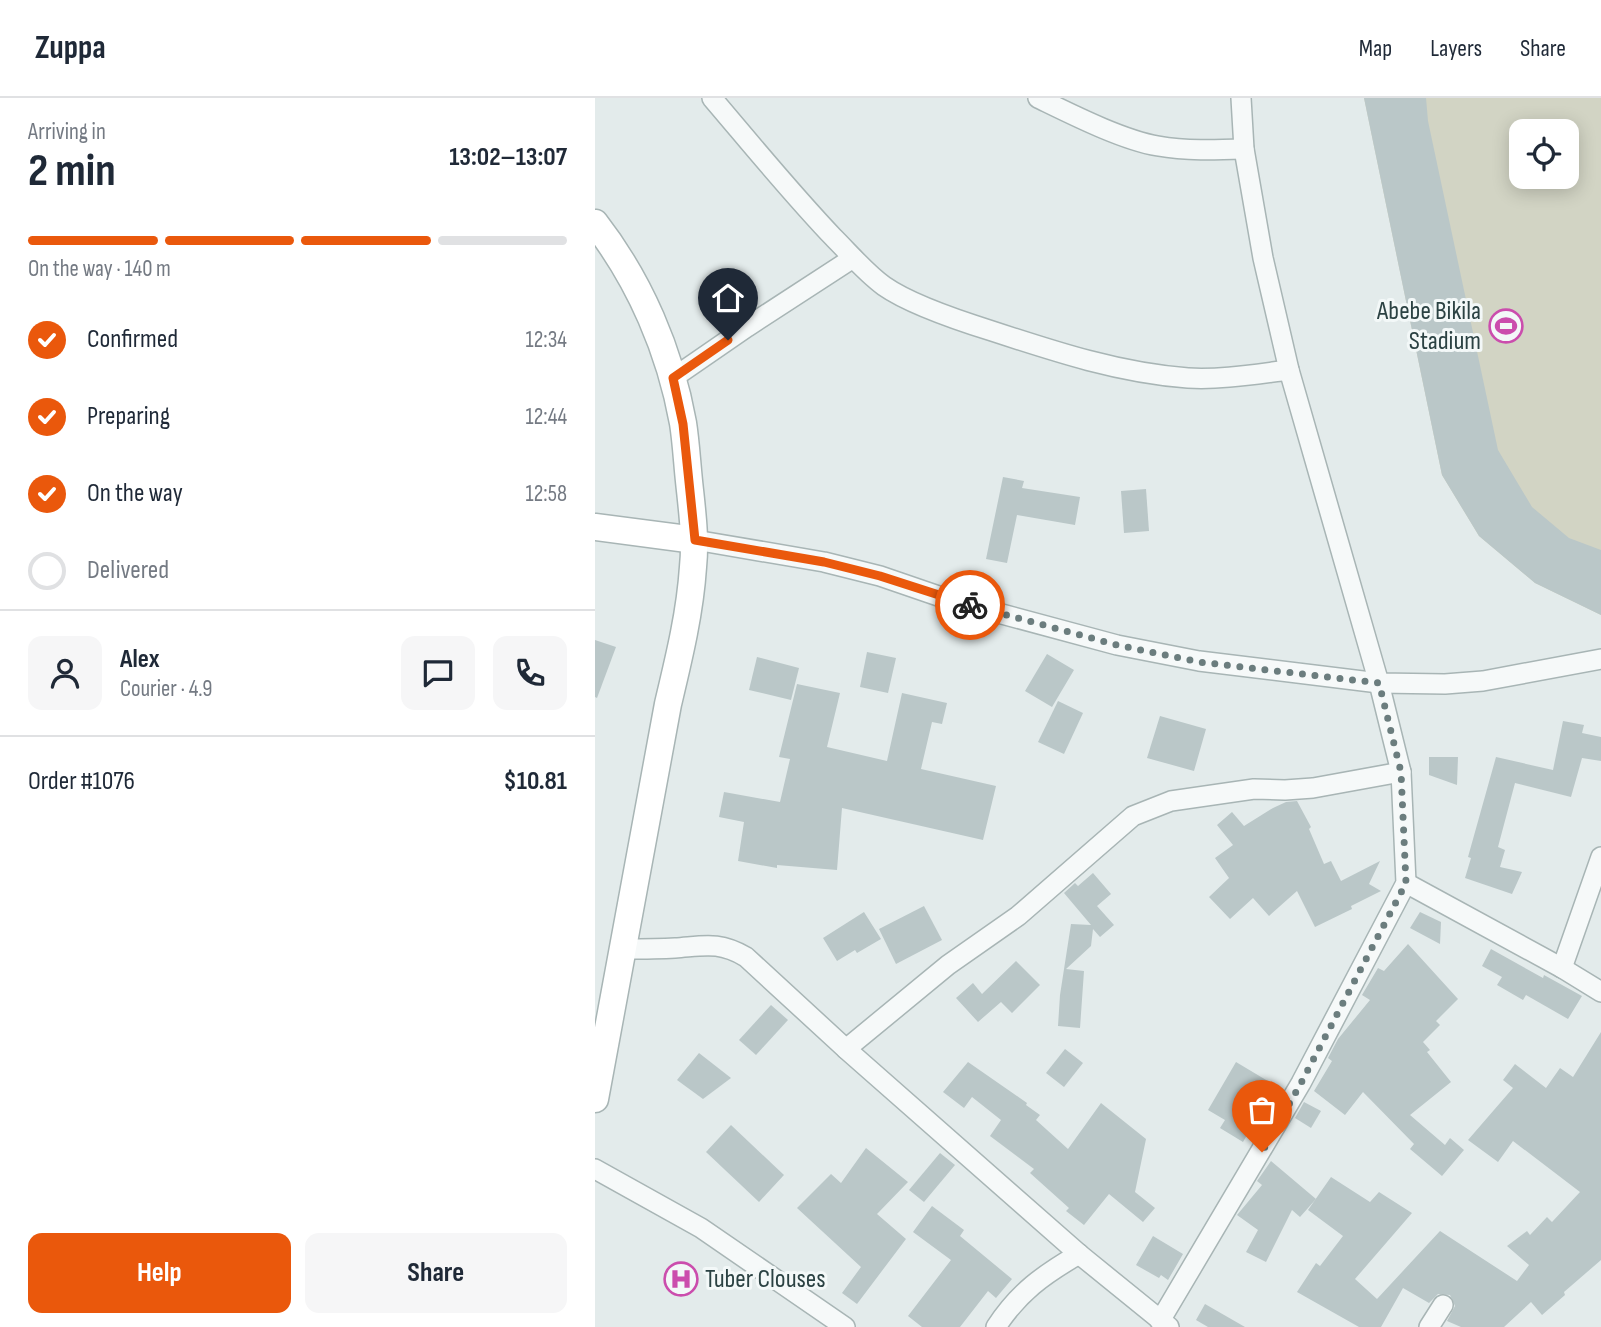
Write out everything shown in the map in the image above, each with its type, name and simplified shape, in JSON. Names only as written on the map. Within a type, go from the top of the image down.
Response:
[{"type":"main road","points":[[595,223],[626,270],[654,326],[673,378],[683,424],[695,540],[688,610],[595,1099]]},
{"type":"main road","points":[[595,527],[695,540]]},
{"type":"street","points":[[712,98],[853,258],[885,286],[925,306],[974,326],[1103,365],[1189,378],[1289,370]]},
{"type":"street","points":[[1038,98],[1125,136],[1155,145],[1192,149],[1244,149]]},
{"type":"street","points":[[624,949],[711,944],[734,950],[746,957],[1079,1254],[1164,1324],[1301,1083],[1406,883],[1401,772],[1379,683],[1289,370],[1263,258],[1244,149],[1241,98]]},
{"type":"street","points":[[673,378],[853,258]]},
{"type":"street","points":[[695,540],[824,562],[880,576],[950,600],[1117,645],[1199,662],[1379,683],[1445,684],[1483,681],[1601,659]]},
{"type":"street","points":[[846,1049],[949,965],[1018,916],[1133,816],[1171,801],[1254,789],[1313,788],[1401,772]]},
{"type":"street","points":[[1562,968],[1601,858]]},
{"type":"street","points":[[1406,883],[1601,992]]},
{"type":"street","points":[[595,1169],[701,1228],[845,1327]]},
{"type":"street","points":[[996,1327],[1029,1286],[1079,1254]]},
{"type":"street","points":[[1429,1327],[1443,1306]]},
{"type":"green space","name":"Abebe Bikila Stadium","points":[[1364,98],[1601,98],[1601,615],[1535,583],[1479,536],[1442,475]]},
{"type":"building","points":[[1364,98],[1426,98],[1428,121],[1498,450],[1532,507],[1569,538],[1601,550],[1601,615],[1535,583],[1479,536],[1442,475]]},
{"type":"building","points":[[1003,477],[1024,481],[1022,488],[1080,497],[1075,525],[1017,515],[1007,563],[986,559]]},
{"type":"building","points":[[1146,489],[1149,531],[1124,533],[1121,491]]},
{"type":"building","points":[[595,640],[616,647],[597,698],[595,697]]},
{"type":"building","points":[[867,652],[896,658],[888,693],[860,687]]},
{"type":"building","points":[[1047,654],[1074,670],[1052,707],[1025,691]]},
{"type":"building","points":[[757,657],[799,668],[791,700],[749,690]]},
{"type":"building","points":[[797,684],[840,693],[827,747],[887,761],[902,693],[947,703],[942,724],[932,722],[921,769],[996,786],[983,840],[842,808],[837,870],[777,865],[777,868],[738,861],[744,822],[719,817],[724,792],[780,802],[790,759],[779,757]]},
{"type":"building","points":[[1058,701],[1083,713],[1064,754],[1038,742]]},
{"type":"building","points":[[1160,716],[1206,729],[1194,771],[1147,758]]},
{"type":"building","points":[[1563,721],[1584,725],[1582,733],[1601,737],[1601,761],[1582,758],[1571,797],[1515,783],[1498,847],[1505,850],[1500,867],[1522,872],[1512,894],[1465,878],[1471,858],[1468,857],[1496,757],[1553,770]]},
{"type":"building","points":[[1429,757],[1458,757],[1457,785],[1429,775]]},
{"type":"building","points":[[1297,801],[1311,827],[1309,829],[1324,864],[1331,861],[1341,881],[1380,861],[1369,884],[1381,891],[1315,927],[1297,891],[1269,916],[1253,898],[1230,919],[1209,897],[1229,878],[1215,858],[1233,845],[1217,825],[1232,812],[1244,826],[1273,808],[1286,802]]},
{"type":"building","points":[[1093,873],[1111,894],[1097,906],[1114,925],[1100,937],[1093,929],[1091,946],[1066,969],[1084,971],[1080,1028],[1058,1026],[1071,924],[1091,925],[1064,893],[1075,883],[1078,886]]},
{"type":"building","points":[[924,906],[942,940],[896,964],[879,929]]},
{"type":"building","points":[[864,912],[881,939],[837,961],[823,938]]},
{"type":"building","points":[[1420,912],[1441,922],[1440,944],[1410,928]]},
{"type":"building","points":[[1408,944],[1458,999],[1436,1021],[1440,1025],[1423,1042],[1430,1050],[1427,1052],[1451,1082],[1410,1115],[1445,1145],[1450,1138],[1464,1150],[1442,1176],[1410,1149],[1414,1144],[1363,1092],[1345,1115],[1314,1091],[1332,1061],[1328,1058],[1338,1039],[1370,1000],[1362,995],[1378,968],[1384,971]]},
{"type":"building","points":[[1491,949],[1582,996],[1568,1019],[1526,995],[1523,1000],[1497,985],[1502,977],[1482,966]]},
{"type":"building","points":[[1016,961],[1040,985],[1012,1013],[1001,1002],[978,1022],[956,998],[973,983],[982,994]]},
{"type":"building","points":[[771,1005],[788,1020],[756,1055],[739,1040]]},
{"type":"building","points":[[1601,1032],[1601,1260],[1542,1315],[1531,1302],[1504,1327],[1461,1327],[1447,1321],[1455,1306],[1450,1295],[1438,1294],[1429,1303],[1403,1288],[1381,1327],[1359,1327],[1297,1292],[1316,1263],[1320,1266],[1343,1236],[1308,1210],[1331,1177],[1370,1202],[1379,1192],[1412,1213],[1355,1279],[1377,1299],[1440,1231],[1517,1281],[1529,1265],[1507,1246],[1527,1231],[1530,1235],[1547,1217],[1552,1222],[1580,1192],[1513,1141],[1498,1162],[1468,1140],[1513,1088],[1503,1080],[1515,1064],[1546,1088],[1560,1068],[1573,1077]]},
{"type":"building","points":[[1065,1049],[1083,1063],[1064,1087],[1046,1073]]},
{"type":"building","points":[[699,1053],[731,1078],[703,1099],[677,1080]]},
{"type":"building","points":[[968,1062],[1027,1103],[1026,1105],[1040,1115],[1036,1120],[1068,1149],[1101,1103],[1146,1139],[1135,1192],[1155,1208],[1143,1222],[1109,1194],[1084,1225],[1066,1211],[1069,1208],[1030,1173],[1034,1169],[990,1136],[1001,1120],[972,1097],[964,1108],[943,1092]]},
{"type":"building","points":[[1236,1062],[1283,1090],[1274,1105],[1267,1101],[1243,1142],[1220,1128],[1225,1120],[1208,1110]]},
{"type":"building","points":[[1304,1102],[1321,1111],[1311,1128],[1295,1118]]},
{"type":"building","points":[[731,1125],[784,1175],[759,1202],[706,1152]]},
{"type":"building","points":[[866,1148],[908,1182],[877,1214],[906,1239],[857,1304],[842,1293],[861,1267],[797,1208],[831,1174],[841,1183]]},
{"type":"building","points":[[940,1153],[955,1165],[924,1202],[909,1190]]},
{"type":"building","points":[[1271,1161],[1316,1199],[1300,1217],[1292,1210],[1266,1262],[1246,1252],[1258,1230],[1237,1215],[1262,1185],[1257,1181]]},
{"type":"building","points":[[932,1206],[964,1230],[960,1236],[1012,1279],[996,1298],[988,1291],[960,1327],[922,1327],[908,1316],[951,1260],[913,1232]]},
{"type":"building","points":[[1153,1236],[1183,1254],[1168,1280],[1136,1265]]},
{"type":"building","points":[[1205,1304],[1245,1327],[1208,1327],[1196,1320]]},
{"type":"way so far","points":[[970,605],[1117,645],[1199,662],[1379,683],[1401,772],[1406,883],[1262,1152]]},
{"type":"place","name":"Abebe Bikila Stadium","points":[[1506,326]]},
{"type":"place","name":"Tuber Clouses","points":[[681,1279]]},
{"type":"route","points":[[728,340],[673,378],[683,424],[695,540],[824,562],[880,576],[970,605]]}]
